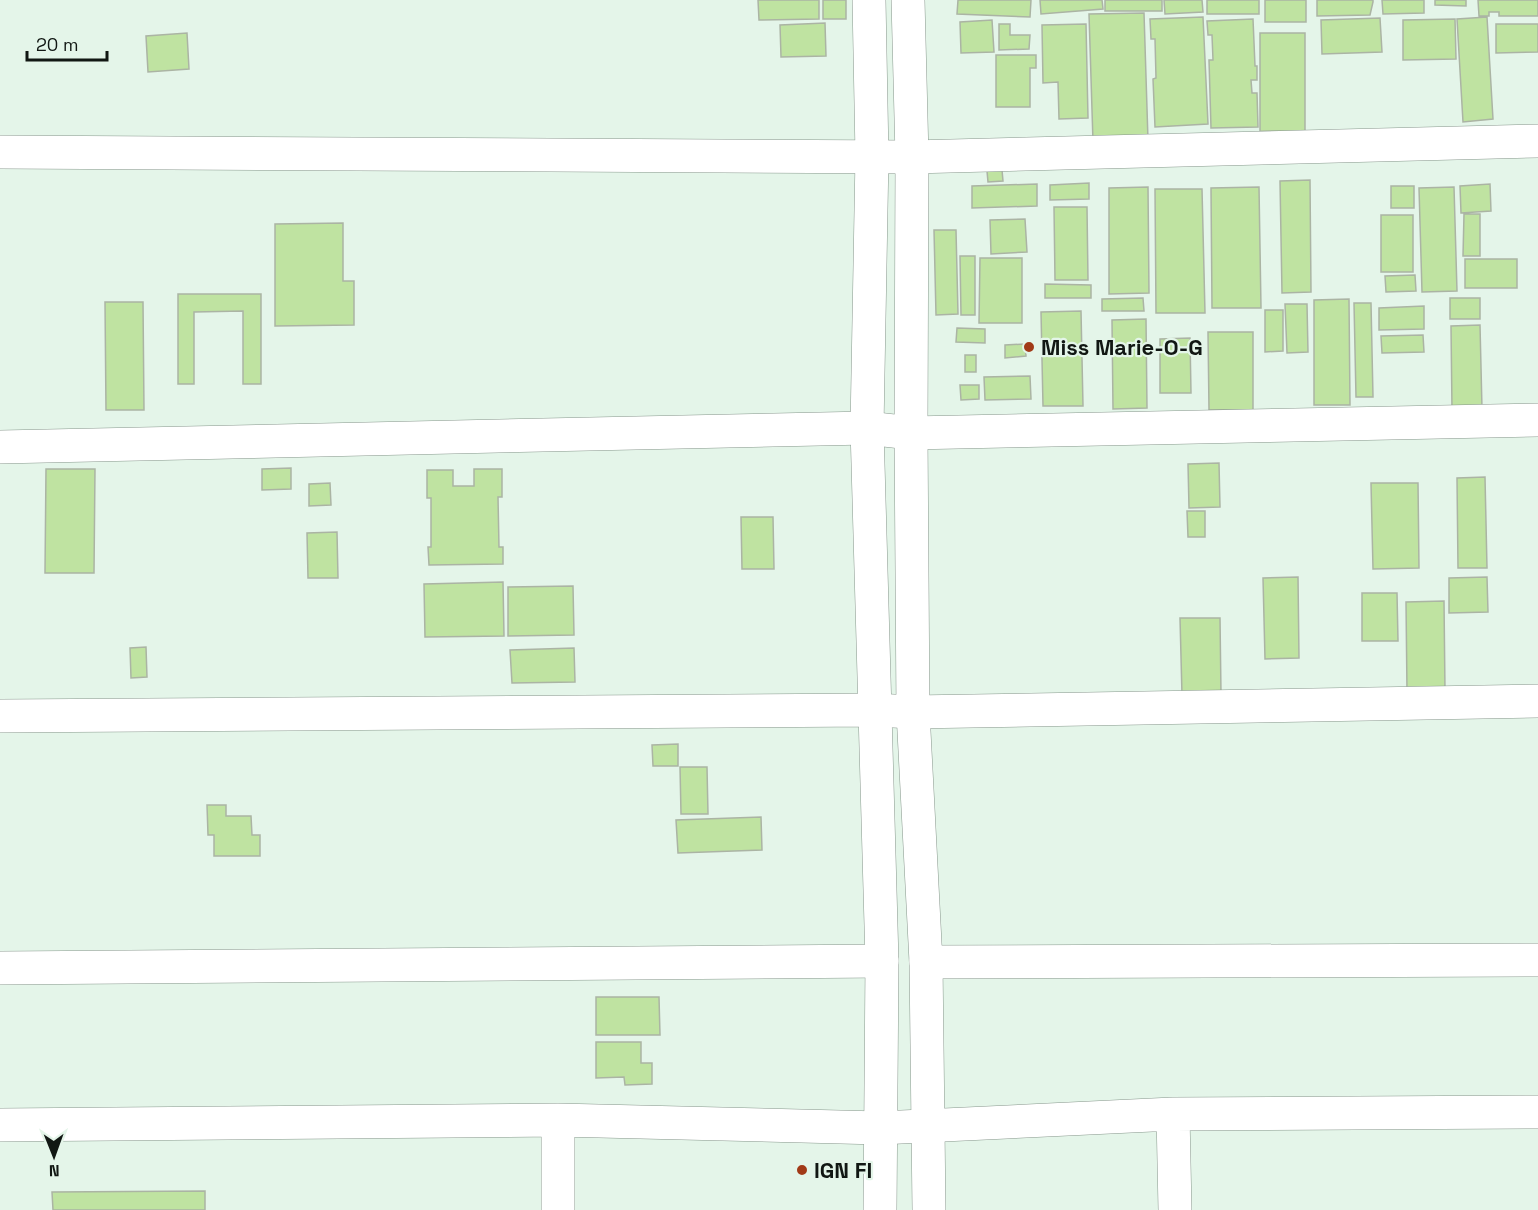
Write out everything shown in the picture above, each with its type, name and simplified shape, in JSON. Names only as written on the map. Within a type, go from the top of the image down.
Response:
[{"type":"street","points":[[869,0],[872,156],[867,428],[882,961],[880,1210]]},
{"type":"street","points":[[908,0],[912,156],[913,712],[927,962],[928,1210]]},
{"type":"street","points":[[0,152],[912,156],[1538,141]]},
{"type":"street","points":[[0,447],[867,428],[911,433],[1538,420]]},
{"type":"street","points":[[0,716],[874,710],[913,712],[1538,701]]},
{"type":"street","points":[[927,962],[1538,960]]},
{"type":"street","points":[[0,968],[882,961]]},
{"type":"street","points":[[0,1125],[558,1120],[880,1128],[1173,1114],[1538,1112]]},
{"type":"street","points":[[1173,1114],[1175,1210]]},
{"type":"street","points":[[558,1120],[558,1210]]},
{"type":"building","points":[[758,0],[819,0],[819,19],[759,20]]},
{"type":"building","points":[[823,0],[846,0],[846,19],[823,19]]},
{"type":"building","points":[[958,0],[1031,0],[1030,17],[957,14]]},
{"type":"building","points":[[1040,0],[1102,0],[1103,9],[1041,14]]},
{"type":"building","points":[[1105,0],[1162,0],[1162,11],[1105,11]]},
{"type":"building","points":[[1164,0],[1202,0],[1203,12],[1165,14]]},
{"type":"building","points":[[1207,0],[1259,0],[1259,14],[1207,14]]},
{"type":"building","points":[[1265,0],[1306,0],[1306,22],[1265,22]]},
{"type":"building","points":[[1317,0],[1373,0],[1373,2],[1370,15],[1317,16]]},
{"type":"building","points":[[1382,0],[1424,0],[1424,13],[1383,14]]},
{"type":"building","points":[[1435,0],[1466,0],[1466,6],[1435,5]]},
{"type":"building","points":[[1478,0],[1538,0],[1538,16],[1499,16],[1499,12],[1489,12],[1489,16],[1479,16]]},
{"type":"building","points":[[1144,13],[1148,140],[1093,142],[1089,14]]},
{"type":"building","points":[[1203,17],[1208,124],[1155,127],[1153,79],[1156,78],[1155,39],[1151,39],[1150,19]]},
{"type":"building","points":[[1487,17],[1493,119],[1463,122],[1457,19]]},
{"type":"building","points":[[1380,18],[1382,52],[1322,54],[1321,20]]},
{"type":"building","points":[[1253,19],[1257,80],[1251,80],[1252,93],[1257,93],[1258,127],[1211,128],[1209,60],[1213,60],[1212,35],[1208,35],[1207,21]]},
{"type":"building","points":[[1455,19],[1456,59],[1403,60],[1403,20]]},
{"type":"building","points":[[992,20],[994,52],[961,53],[960,22]]},
{"type":"building","points":[[825,23],[826,56],[781,57],[780,25]]},
{"type":"building","points":[[999,24],[1010,24],[1010,35],[1030,35],[1029,49],[999,50]]},
{"type":"building","points":[[1086,24],[1088,118],[1059,119],[1058,82],[1043,83],[1042,25]]},
{"type":"building","points":[[1496,24],[1538,24],[1538,52],[1496,53]]},
{"type":"building","points":[[187,33],[189,69],[148,72],[146,36]]},
{"type":"building","points":[[1260,33],[1305,33],[1305,132],[1260,131]]},
{"type":"building","points":[[996,55],[1036,55],[1036,68],[1030,68],[1030,107],[996,107]]},
{"type":"building","points":[[1002,170],[1003,181],[988,182],[987,171]]},
{"type":"building","points":[[1310,180],[1311,292],[1282,293],[1280,181]]},
{"type":"building","points":[[1089,183],[1089,199],[1050,200],[1050,185]]},
{"type":"building","points":[[1037,184],[1037,206],[972,208],[972,186]]},
{"type":"building","points":[[1490,184],[1491,211],[1461,213],[1460,186]]},
{"type":"building","points":[[1391,186],[1414,186],[1414,208],[1391,208]]},
{"type":"building","points":[[1148,187],[1149,293],[1109,294],[1109,188]]},
{"type":"building","points":[[1259,187],[1261,308],[1212,308],[1211,188]]},
{"type":"building","points":[[1454,187],[1457,291],[1422,292],[1419,188]]},
{"type":"building","points":[[1155,189],[1202,189],[1205,313],[1156,313]]},
{"type":"building","points":[[1054,207],[1087,207],[1088,280],[1055,280]]},
{"type":"building","points":[[1464,214],[1480,214],[1480,256],[1463,256]]},
{"type":"building","points":[[1381,215],[1413,215],[1413,272],[1381,272]]},
{"type":"building","points":[[1025,219],[1027,252],[991,254],[990,220]]},
{"type":"building","points":[[343,223],[343,281],[354,281],[354,325],[275,326],[275,224]]},
{"type":"building","points":[[934,230],[956,230],[958,314],[936,315]]},
{"type":"building","points":[[960,256],[975,256],[975,315],[961,315]]},
{"type":"building","points":[[980,258],[1022,258],[1022,323],[979,323]]},
{"type":"building","points":[[1465,259],[1517,259],[1517,288],[1465,288]]},
{"type":"building","points":[[1415,275],[1416,291],[1386,292],[1385,276]]},
{"type":"building","points":[[1045,284],[1091,285],[1091,298],[1045,298]]},
{"type":"building","points":[[178,294],[261,294],[261,384],[243,384],[243,311],[194,312],[194,384],[178,384]]},
{"type":"building","points":[[1143,298],[1144,311],[1102,311],[1102,299]]},
{"type":"building","points":[[1450,298],[1480,298],[1480,319],[1450,319]]},
{"type":"building","points":[[1349,299],[1350,405],[1314,405],[1314,300]]},
{"type":"building","points":[[105,302],[143,302],[144,410],[106,410]]},
{"type":"building","points":[[1354,303],[1371,303],[1373,397],[1356,397]]},
{"type":"building","points":[[1285,304],[1307,304],[1308,352],[1287,353]]},
{"type":"building","points":[[1424,306],[1424,329],[1379,330],[1379,308]]},
{"type":"building","points":[[1265,310],[1283,310],[1283,351],[1265,352]]},
{"type":"building","points":[[1081,311],[1083,406],[1043,406],[1041,312]]},
{"type":"building","points":[[1146,319],[1147,408],[1113,409],[1112,320]]},
{"type":"building","points":[[1480,325],[1482,409],[1452,410],[1451,326]]},
{"type":"building","points":[[957,328],[985,329],[985,343],[956,342]]},
{"type":"building","points":[[1208,332],[1253,332],[1253,410],[1209,410]]},
{"type":"building","points":[[1423,335],[1424,352],[1382,353],[1381,336]]},
{"type":"building","points":[[1190,338],[1191,393],[1160,393],[1160,339]]},
{"type":"building","points":[[1025,344],[1026,356],[1005,358],[1005,345]]},
{"type":"building","points":[[965,355],[976,355],[976,372],[965,372]]},
{"type":"building","points":[[1030,376],[1031,399],[985,400],[984,377]]},
{"type":"building","points":[[960,385],[979,385],[979,399],[961,400]]},
{"type":"building","points":[[1219,463],[1220,507],[1189,508],[1188,464]]},
{"type":"building","points":[[291,468],[291,489],[262,490],[262,469]]},
{"type":"building","points":[[46,469],[95,469],[94,573],[45,573]]},
{"type":"building","points":[[474,469],[502,469],[502,497],[498,497],[499,547],[503,547],[503,564],[429,565],[431,498],[427,498],[427,470],[453,470],[453,486],[474,486]]},
{"type":"building","points":[[1485,477],[1487,568],[1458,568],[1457,478]]},
{"type":"building","points":[[330,483],[331,505],[309,506],[309,484]]},
{"type":"building","points":[[1371,483],[1418,483],[1419,568],[1373,569]]},
{"type":"building","points":[[1187,511],[1205,511],[1205,537],[1188,537]]},
{"type":"building","points":[[741,517],[773,517],[774,569],[742,569]]},
{"type":"building","points":[[337,532],[338,578],[308,578],[307,533]]},
{"type":"building","points":[[1298,577],[1299,658],[1265,659],[1263,578]]},
{"type":"building","points":[[1487,577],[1488,612],[1449,613],[1449,578]]},
{"type":"building","points":[[503,582],[504,636],[425,637],[424,584]]},
{"type":"building","points":[[573,586],[574,635],[508,636],[508,587]]},
{"type":"building","points":[[1362,593],[1397,593],[1398,641],[1362,641]]},
{"type":"building","points":[[1444,601],[1445,691],[1407,692],[1406,602]]},
{"type":"building","points":[[1180,618],[1220,618],[1221,694],[1182,695]]},
{"type":"building","points":[[146,647],[147,677],[131,678],[130,648]]},
{"type":"building","points":[[574,648],[575,682],[512,683],[510,650]]},
{"type":"building","points":[[678,744],[678,766],[653,766],[652,745]]},
{"type":"building","points":[[680,767],[707,767],[708,814],[681,814]]},
{"type":"building","points":[[207,805],[226,805],[226,816],[251,816],[252,835],[260,835],[260,856],[214,856],[214,835],[208,835]]},
{"type":"building","points":[[761,817],[762,850],[678,853],[676,820]]},
{"type":"building","points":[[596,997],[659,997],[660,1035],[596,1035]]},
{"type":"building","points":[[596,1042],[641,1042],[641,1063],[652,1063],[652,1084],[625,1085],[624,1077],[596,1078]]},
{"type":"building","points":[[205,1191],[205,1210],[53,1210],[52,1192]]},
{"type":"place","name":"Miss Marie-O-G","points":[[1029,347]]},
{"type":"place","name":"IGN FI","points":[[802,1170]]}]
